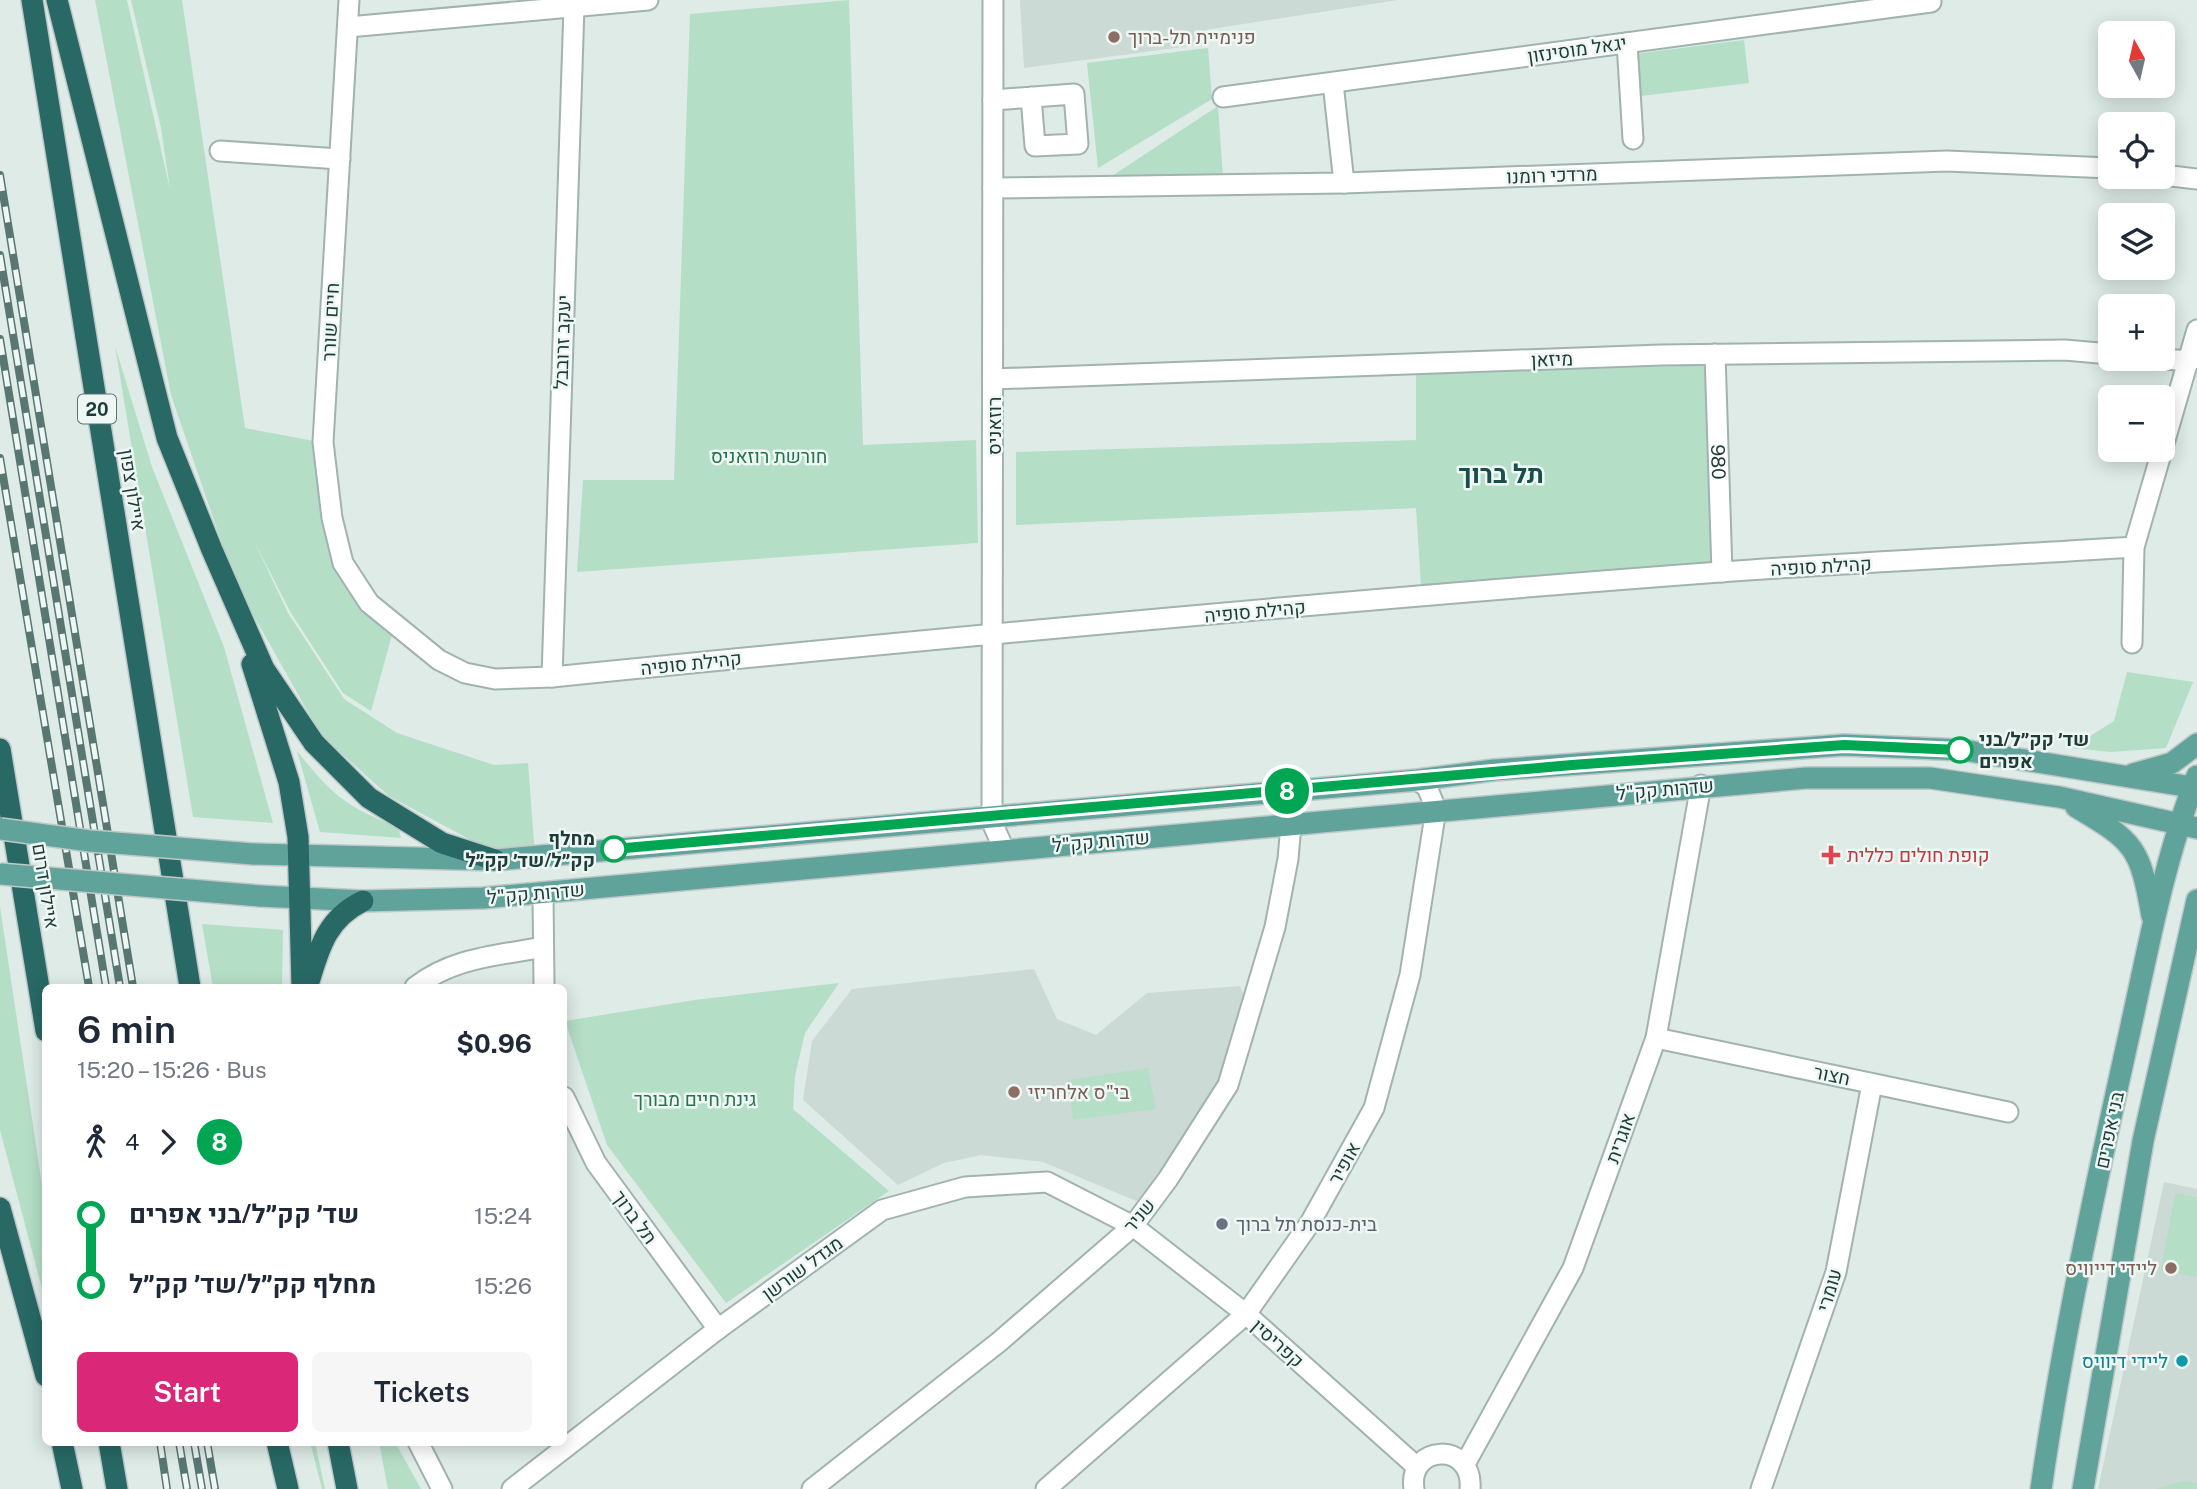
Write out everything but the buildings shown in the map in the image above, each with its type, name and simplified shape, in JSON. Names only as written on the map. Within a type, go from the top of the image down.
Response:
[{"type":"highway","name":"איילון צפון","points":[[32,0],[190,984]]},
{"type":"highway","points":[[57,0],[167,438],[231,595],[270,678],[300,725],[341,773],[369,798],[424,834],[460,851],[495,860]]},
{"type":"highway","points":[[231,595],[289,782],[299,857],[304,984]]},
{"type":"highway","name":"איילון דרום","points":[[0,749],[42,1006]]},
{"type":"highway","points":[[305,984],[327,931],[341,913],[363,901]]},
{"type":"highway","points":[[0,1208],[42,1361]]},
{"type":"highway","points":[[63,1446],[72,1489]]},
{"type":"highway","points":[[111,1446],[117,1489]]},
{"type":"highway","points":[[278,1446],[288,1489]]},
{"type":"highway","points":[[339,1446],[347,1489]]},
{"type":"main road","points":[[2130,775],[2172,763],[2197,744]]},
{"type":"main road","name":"שדרות קק\"ל","points":[[0,829],[90,841],[299,857],[495,860],[1417,780],[1494,771],[1844,745],[1962,750],[2196,784]]},
{"type":"main road","name":"שדרות קק\"ל","points":[[0,874],[301,899],[363,901],[543,893],[1291,825],[1436,809],[1806,778],[1930,778],[2059,797],[2189,825]]},
{"type":"main road","name":"בני אפרים","points":[[2041,1489],[2058,1372],[2154,925],[2189,825],[2196,784]]},
{"type":"main road","points":[[2059,797],[2121,834],[2145,873],[2154,925]]},
{"type":"main road","name":"בני אפרים","points":[[2083,1489],[2143,1141],[2197,901]]},
{"type":"street","name":"חיים שורר","points":[[349,0],[323,442],[332,518],[342,563],[369,603],[393,625]]},
{"type":"street","points":[[348,27],[648,0]]},
{"type":"street","name":"רוזאניס","points":[[993,0],[992,815],[994,827],[1004,849]]},
{"type":"street","name":"יגאל מוסינזון","points":[[1223,97],[1931,2]]},
{"type":"street","name":"יעקב זרובבל","points":[[552,677],[574,7]]},
{"type":"street","points":[[1627,43],[1633,139]]},
{"type":"street","points":[[1333,82],[1344,183]]},
{"type":"street","points":[[993,100],[1031,97]]},
{"type":"street","points":[[220,151],[340,159]]},
{"type":"street","name":"מרדכי רומנו","points":[[993,188],[1344,183],[1947,161],[2098,167]]},
{"type":"street","points":[[2175,176],[2197,179]]},
{"type":"street","points":[[2132,643],[2134,547],[2197,330]]},
{"type":"street","name":"מיזאן","points":[[993,379],[1715,354],[2065,350],[2098,353]]},
{"type":"street","name":"980","points":[[1715,354],[1722,572]]},
{"type":"street","points":[[2175,360],[2190,361]]},
{"type":"street","name":"קהילת סופיה","points":[[393,625],[439,660],[465,673],[495,679],[552,677],[994,633],[1722,572],[2134,547]]},
{"type":"street","points":[[1417,780],[1427,788],[1436,809]]},
{"type":"street","name":"אוגרית","points":[[1465,1464],[1573,1268],[1656,1038],[1701,785]]},
{"type":"street","name":"אופיר","points":[[1046,1489],[1246,1314],[1310,1223],[1374,1108],[1410,975],[1436,809]]},
{"type":"street","name":"שניר","points":[[812,1489],[999,1342],[1133,1226],[1228,1085],[1275,927],[1289,859],[1291,825]]},
{"type":"street","points":[[543,893],[544,984]]},
{"type":"street","points":[[419,984],[430,975],[464,960],[543,947]]},
{"type":"street","name":"חצור","points":[[1656,1038],[2008,1112]]},
{"type":"street","name":"עומרי","points":[[1762,1489],[1836,1272],[1872,1084]]},
{"type":"street","name":"תל ברוך","points":[[567,1103],[596,1163],[718,1329]]},
{"type":"street","name":"מגדל שורשן","points":[[512,1489],[718,1329],[882,1210],[965,1187],[1047,1182],[1133,1226]]},
{"type":"street","name":"קפריסין","points":[[1133,1226],[1246,1314],[1417,1466]]},
{"type":"street","points":[[420,1446],[442,1489]]},
{"type":"street","points":[[1414,1489],[1417,1466],[1423,1460],[1440,1453],[1458,1458],[1465,1464],[1471,1480],[1471,1489]]},
{"type":"shaded area","name":"פנימיית תל-ברוך","points":[[1020,0],[1398,0],[1205,30],[1205,44],[1024,68]]},
{"type":"shaded area","name":"בי\"ס אלחריזי","points":[[1034,969],[1057,1019],[1096,1035],[1147,993],[1240,986],[1250,1011],[1229,1083],[1148,1206],[1043,1162],[981,1155],[944,1163],[898,1185],[803,1100],[812,1041],[852,989]]},
{"type":"shaded area","name":"ליידי דייוויס","points":[[2164,1182],[2197,1189],[2197,1489],[2098,1489]]},
{"type":"green space","points":[[95,0],[127,0],[170,189],[161,128],[131,0],[182,0],[245,428],[319,442],[358,599],[392,635],[371,711],[343,693],[291,613],[254,541],[288,613],[344,699],[397,733],[494,765],[528,763],[535,855],[497,854],[389,796],[321,735],[251,611],[228,561],[171,395]]},
{"type":"green space","name":"חורשת רוזאניס","points":[[849,0],[863,445],[976,440],[978,543],[577,572],[583,480],[674,480],[690,14]]},
{"type":"green space","points":[[1744,40],[1749,83],[1641,96],[1635,54]]},
{"type":"green space","points":[[1208,48],[1212,99],[1098,168],[1087,63]]},
{"type":"green space","points":[[1218,106],[1223,177],[1109,178]]},
{"type":"green space","points":[[115,346],[152,467],[224,647],[273,823],[193,817]]},
{"type":"green space","points":[[1705,365],[1714,565],[1421,585],[1416,508],[1016,525],[1016,452],[1416,440],[1416,374]]},
{"type":"green space","points":[[2127,672],[2193,682],[2166,748],[2111,752],[2071,748],[2114,721]]},
{"type":"green space","points":[[297,751],[320,779],[341,798],[365,813],[398,827],[401,838],[320,832]]},
{"type":"green space","points":[[0,907],[42,1185],[42,1289],[0,1130]]},
{"type":"green space","points":[[202,924],[283,930],[282,984],[212,984]]},
{"type":"green space","name":"גינת חיים מבורך","points":[[839,983],[805,1033],[795,1076],[793,1109],[889,1191],[726,1303],[607,1145],[567,1027],[567,1021],[695,1000]]},
{"type":"green space","points":[[1148,1068],[1156,1109],[1073,1120],[1068,1080]]},
{"type":"green space","points":[[2175,1193],[2197,1197],[2197,1277],[2161,1270]]},
{"type":"green space","points":[[311,1446],[316,1446],[325,1489],[322,1489]]},
{"type":"green space","points":[[380,1446],[397,1446],[421,1489],[388,1489]]},
{"type":"green space","points":[[2183,1481],[2197,1483],[2197,1489],[2156,1489]]},
{"type":"railway","points":[[0,175],[133,984]]},
{"type":"railway","points":[[0,255],[120,984]]},
{"type":"railway","points":[[0,339],[106,984]]},
{"type":"railway","points":[[0,458],[88,984]]},
{"type":"railway","points":[[161,1446],[167,1489]]},
{"type":"railway","points":[[180,1446],[187,1489]]},
{"type":"railway","points":[[195,1446],[202,1489]]},
{"type":"railway","points":[[208,1446],[215,1489]]},
{"type":"bus line","name":"8","points":[[614,849],[1572,765],[1844,745],[1960,750]]},
{"type":"place","name":"פנימיית תל-ברוך","points":[[1114,37]]},
{"type":"place","name":"שד׳ קק״ל/בני אפרים","points":[[1960,750]]},
{"type":"place","name":"מחלף קק״ל/שד׳ קק״ל","points":[[614,849]]},
{"type":"place","name":"קופת חולים כללית","points":[[1831,855]]},
{"type":"place","name":"בי\"ס אלחריזי","points":[[1014,1092]]},
{"type":"place","name":"בית-כנסת תל ברוך","points":[[1222,1224]]},
{"type":"place","name":"ליידי דייוויס","points":[[2171,1268]]},
{"type":"place","name":"ליידי דיוויס","points":[[2182,1361]]},
{"type":"district","name":"תל ברוך","points":[[1501,473]]}]
